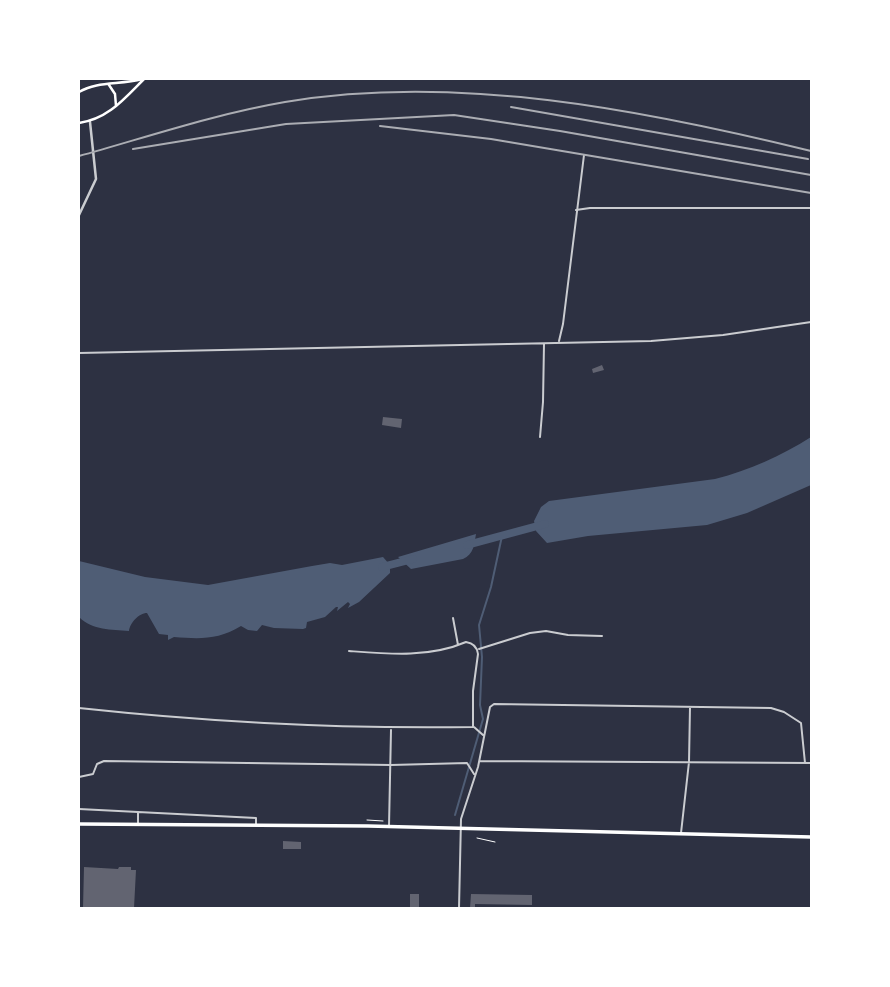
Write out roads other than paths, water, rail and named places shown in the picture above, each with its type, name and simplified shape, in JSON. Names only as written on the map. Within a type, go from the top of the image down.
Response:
[{"type":"main road","points":[[79,92],[99,84],[109,85],[143,79]]},
{"type":"main road","points":[[80,122],[90,122],[103,117],[143,79]]},
{"type":"main road","points":[[109,85],[116,94],[116,106]]},
{"type":"main road","points":[[79,824],[389,827],[811,837]]},
{"type":"street","points":[[79,215],[96,179],[90,122]]},
{"type":"street","points":[[559,343],[564,324],[584,155]]},
{"type":"street","points":[[576,210],[811,208]]},
{"type":"street","points":[[79,353],[651,341],[811,323]]},
{"type":"street","points":[[540,437],[544,344]]},
{"type":"street","points":[[453,618],[458,646]]},
{"type":"street","points":[[478,649],[530,633],[546,631],[602,636]]},
{"type":"street","points":[[349,650],[388,654],[432,652],[472,643],[478,649]]},
{"type":"street","points":[[473,727],[473,691],[478,649]]},
{"type":"street","points":[[459,908],[461,819],[479,761],[490,707],[503,702],[771,708],[784,712],[801,723],[805,763]]},
{"type":"street","points":[[681,834],[689,762],[692,714],[690,706]]},
{"type":"street","points":[[79,708],[220,720],[391,729],[473,727],[483,735]]},
{"type":"street","points":[[389,827],[391,729]]},
{"type":"street","points":[[79,777],[93,774],[97,764],[104,761],[390,765],[467,763],[475,775]]},
{"type":"street","points":[[479,761],[811,763]]},
{"type":"street","points":[[79,809],[256,818],[256,825]]},
{"type":"street","points":[[138,823],[139,812]]},
{"type":"water","points":[[811,437],[811,485],[747,513],[707,525],[588,536],[547,543],[536,531],[534,521],[541,507],[549,501],[715,479],[765,462]]},
{"type":"water","points":[[476,534],[471,552],[463,559],[411,569],[398,557]]},
{"type":"water","points":[[383,557],[390,565],[390,573],[359,602],[348,608],[348,602],[337,611],[336,607],[325,617],[307,622],[306,628],[303,629],[262,625],[257,631],[241,626],[217,636],[174,637],[168,640],[168,635],[159,634],[147,613],[135,619],[129,631],[96,627],[79,617],[79,561],[145,577],[208,585],[330,563],[342,565]]},
{"type":"waterway","points":[[467,545],[545,524]]},
{"type":"waterway","points":[[455,815],[483,719],[480,705],[482,657],[479,625],[491,587],[502,536]]},
{"type":"waterway","points":[[382,567],[413,559]]},
{"type":"railway","points":[[79,156],[207,119],[285,102],[350,94],[416,92],[550,100],[682,122],[811,151]]},
{"type":"railway","points":[[511,107],[808,159]]},
{"type":"railway","points":[[133,149],[286,124],[454,115],[811,175]]},
{"type":"railway","points":[[380,126],[491,139],[811,193]]}]
